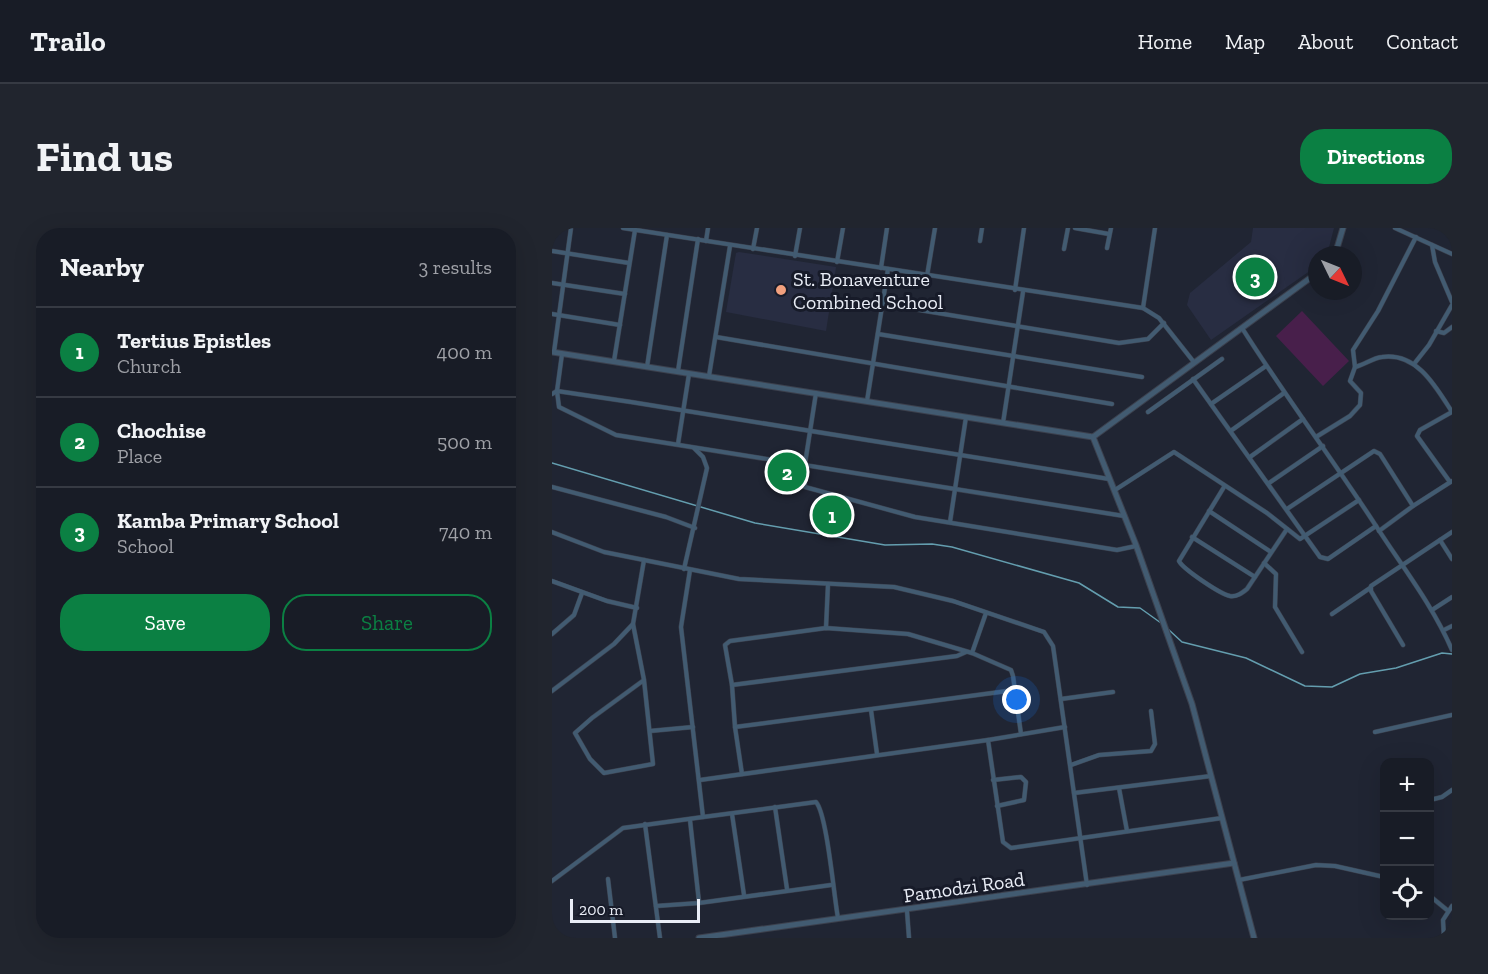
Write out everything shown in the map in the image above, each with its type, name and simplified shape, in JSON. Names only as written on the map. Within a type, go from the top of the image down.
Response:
[{"type":"street","points":[[571,228],[553,352],[1093,437],[1308,279]]},
{"type":"street","points":[[623,228],[654,230],[667,235],[730,246],[1023,292],[1143,308],[1164,323],[1193,362]]},
{"type":"street","points":[[706,241],[708,228]]},
{"type":"street","points":[[753,249],[758,228]]},
{"type":"street","points":[[795,256],[800,228]]},
{"type":"street","points":[[837,262],[843,228]]},
{"type":"street","points":[[881,268],[887,228]]},
{"type":"street","points":[[927,276],[935,228]]},
{"type":"street","points":[[980,241],[982,228]]},
{"type":"street","points":[[1015,290],[1024,228]]},
{"type":"street","points":[[1064,249],[1068,228]]},
{"type":"street","points":[[1075,228],[1109,234]]},
{"type":"street","points":[[1107,248],[1111,228]]},
{"type":"street","points":[[1143,308],[1155,228]]},
{"type":"street","points":[[1338,246],[1343,228]]},
{"type":"street","points":[[1395,228],[1452,254]]},
{"type":"street","points":[[614,361],[635,230]]},
{"type":"street","points":[[646,367],[667,235]]},
{"type":"street","points":[[1316,437],[1360,405],[1361,393],[1350,381],[1355,367],[1353,350],[1378,311],[1416,237]]},
{"type":"street","points":[[678,371],[698,239]]},
{"type":"street","points":[[1413,364],[1452,303],[1435,262],[1432,245]]},
{"type":"street","points":[[709,376],[730,246]]},
{"type":"street","points":[[552,251],[629,263]]},
{"type":"street","points":[[867,401],[888,269]]},
{"type":"street","points":[[552,283],[625,294]]},
{"type":"street","points":[[1003,423],[1023,292]]},
{"type":"street","points":[[883,304],[1119,343],[1137,342],[1156,334],[1164,323]]},
{"type":"street","points":[[552,314],[620,325]]},
{"type":"street","points":[[1242,327],[1284,393],[1341,472],[1432,610],[1452,650]]},
{"type":"street","points":[[1436,331],[1444,333],[1452,327]]},
{"type":"street","points":[[878,334],[1142,377]]},
{"type":"street","points":[[716,337],[1112,404]]},
{"type":"street","points":[[562,354],[557,391],[559,407],[608,432],[694,448],[1125,516]]},
{"type":"street","points":[[1193,379],[1232,430],[1320,557],[1328,560],[1451,481],[1425,449],[1417,433],[1452,412],[1422,368],[1398,356],[1386,356],[1355,367]]},
{"type":"street","points":[[1148,412],[1222,358]]},
{"type":"street","points":[[1211,404],[1266,366]]},
{"type":"street","points":[[678,444],[689,373]]},
{"type":"street","points":[[552,394],[557,391],[1110,480]]},
{"type":"street","points":[[816,393],[803,483],[811,490],[915,517],[1117,549],[1136,546]]},
{"type":"street","points":[[1232,430],[1284,393]]},
{"type":"street","points":[[950,522],[966,417]]},
{"type":"street","points":[[1250,457],[1303,419]]},
{"type":"street","points":[[1093,437],[1125,516],[1192,704],[1254,938]]},
{"type":"street","points":[[1269,483],[1323,446]]},
{"type":"street","points":[[684,569],[707,468],[703,457],[694,448]]},
{"type":"street","points":[[1287,509],[1374,451],[1378,452],[1413,506]]},
{"type":"street","points":[[1114,490],[1174,452],[1300,539],[1359,500]]},
{"type":"street","points":[[1224,487],[1178,563],[1226,595],[1240,594],[1255,577],[1287,529]]},
{"type":"street","points":[[552,488],[666,517],[695,528]]},
{"type":"street","points":[[1209,511],[1271,552]]},
{"type":"street","points":[[552,532],[604,552],[739,579],[917,591],[1044,632],[1050,638],[1061,699],[1088,886]]},
{"type":"street","points":[[1332,614],[1452,532]]},
{"type":"street","points":[[1192,537],[1255,577]]},
{"type":"street","points":[[1440,540],[1452,559]]},
{"type":"street","points":[[644,560],[633,624],[644,680],[654,760],[651,766],[611,774],[604,773],[590,759],[575,733],[644,680]]},
{"type":"street","points":[[1264,563],[1276,574],[1275,607],[1302,652]]},
{"type":"street","points":[[690,570],[681,627],[703,817]]},
{"type":"street","points":[[552,581],[582,593],[637,608]]},
{"type":"street","points":[[826,628],[828,584]]},
{"type":"street","points":[[1370,588],[1403,645]]},
{"type":"street","points":[[552,634],[574,615],[582,593]]},
{"type":"street","points":[[1432,610],[1452,597]]},
{"type":"street","points":[[732,685],[957,656],[969,652],[986,613]]},
{"type":"street","points":[[552,691],[614,644],[633,624]]},
{"type":"street","points":[[1444,630],[1452,626]]},
{"type":"street","points":[[742,774],[725,645],[727,642],[826,628],[908,634],[969,652],[1011,670],[1022,734]]},
{"type":"street","points":[[735,728],[871,710],[939,698],[1015,690]]},
{"type":"street","points":[[1061,699],[1113,692]]},
{"type":"street","points":[[871,710],[877,754]]},
{"type":"street","points":[[1071,765],[1099,755],[1151,751],[1155,744],[1151,711]]},
{"type":"street","points":[[1375,732],[1452,715]]},
{"type":"street","points":[[650,731],[693,727]]},
{"type":"street","points":[[700,780],[988,740],[1065,727]]},
{"type":"street","points":[[988,740],[1003,842],[1011,848],[1222,818]]},
{"type":"street","points":[[1074,793],[1211,776]]},
{"type":"street","points":[[993,780],[1021,777],[1026,782],[1024,801],[997,806]]},
{"type":"street","points":[[1119,788],[1127,831]]},
{"type":"street","points":[[1434,799],[1452,790]]},
{"type":"street","points":[[552,881],[615,832],[645,824],[816,802],[819,806],[838,919]]},
{"type":"street","points":[[775,807],[787,889]]},
{"type":"street","points":[[732,814],[744,895]]},
{"type":"street","points":[[690,820],[699,903]]},
{"type":"street","points":[[645,824],[660,938]]},
{"type":"street","name":"Pamodzi Road","points":[[699,938],[1088,886],[1234,863]]},
{"type":"street","points":[[1239,879],[1316,865],[1335,866],[1380,876]]},
{"type":"street","points":[[608,879],[615,938]]},
{"type":"street","points":[[656,906],[699,903],[787,889],[831,885]]},
{"type":"street","points":[[1434,899],[1447,910]]},
{"type":"street","points":[[1444,938],[1443,920],[1447,910],[1452,906]]},
{"type":"street","points":[[907,911],[909,938]]},
{"type":"shaded area","points":[[1253,228],[1334,228],[1329,246],[1308,246],[1308,272],[1211,340],[1187,305],[1190,293],[1251,242]]},
{"type":"shaded area","name":"St. Bonaventure Combined School","points":[[736,253],[836,267],[826,331],[726,312]]},
{"type":"shaded area","points":[[1302,311],[1349,361],[1323,386],[1276,336]]},
{"type":"waterway","points":[[552,463],[755,523],[885,545],[932,544],[952,547],[1079,583],[1118,607],[1140,608],[1161,623]]},
{"type":"waterway","points":[[1169,630],[1182,642],[1246,658],[1305,686],[1332,687],[1360,674],[1396,668],[1442,653],[1452,654]]},
{"type":"place","name":"Kamba Primary School","points":[[1255,277]]},
{"type":"place","name":"St. Bonaventure Combined School","points":[[781,290]]},
{"type":"place","name":"Chochise","points":[[787,472]]},
{"type":"place","name":"Tertius Epistles","points":[[832,515]]}]
